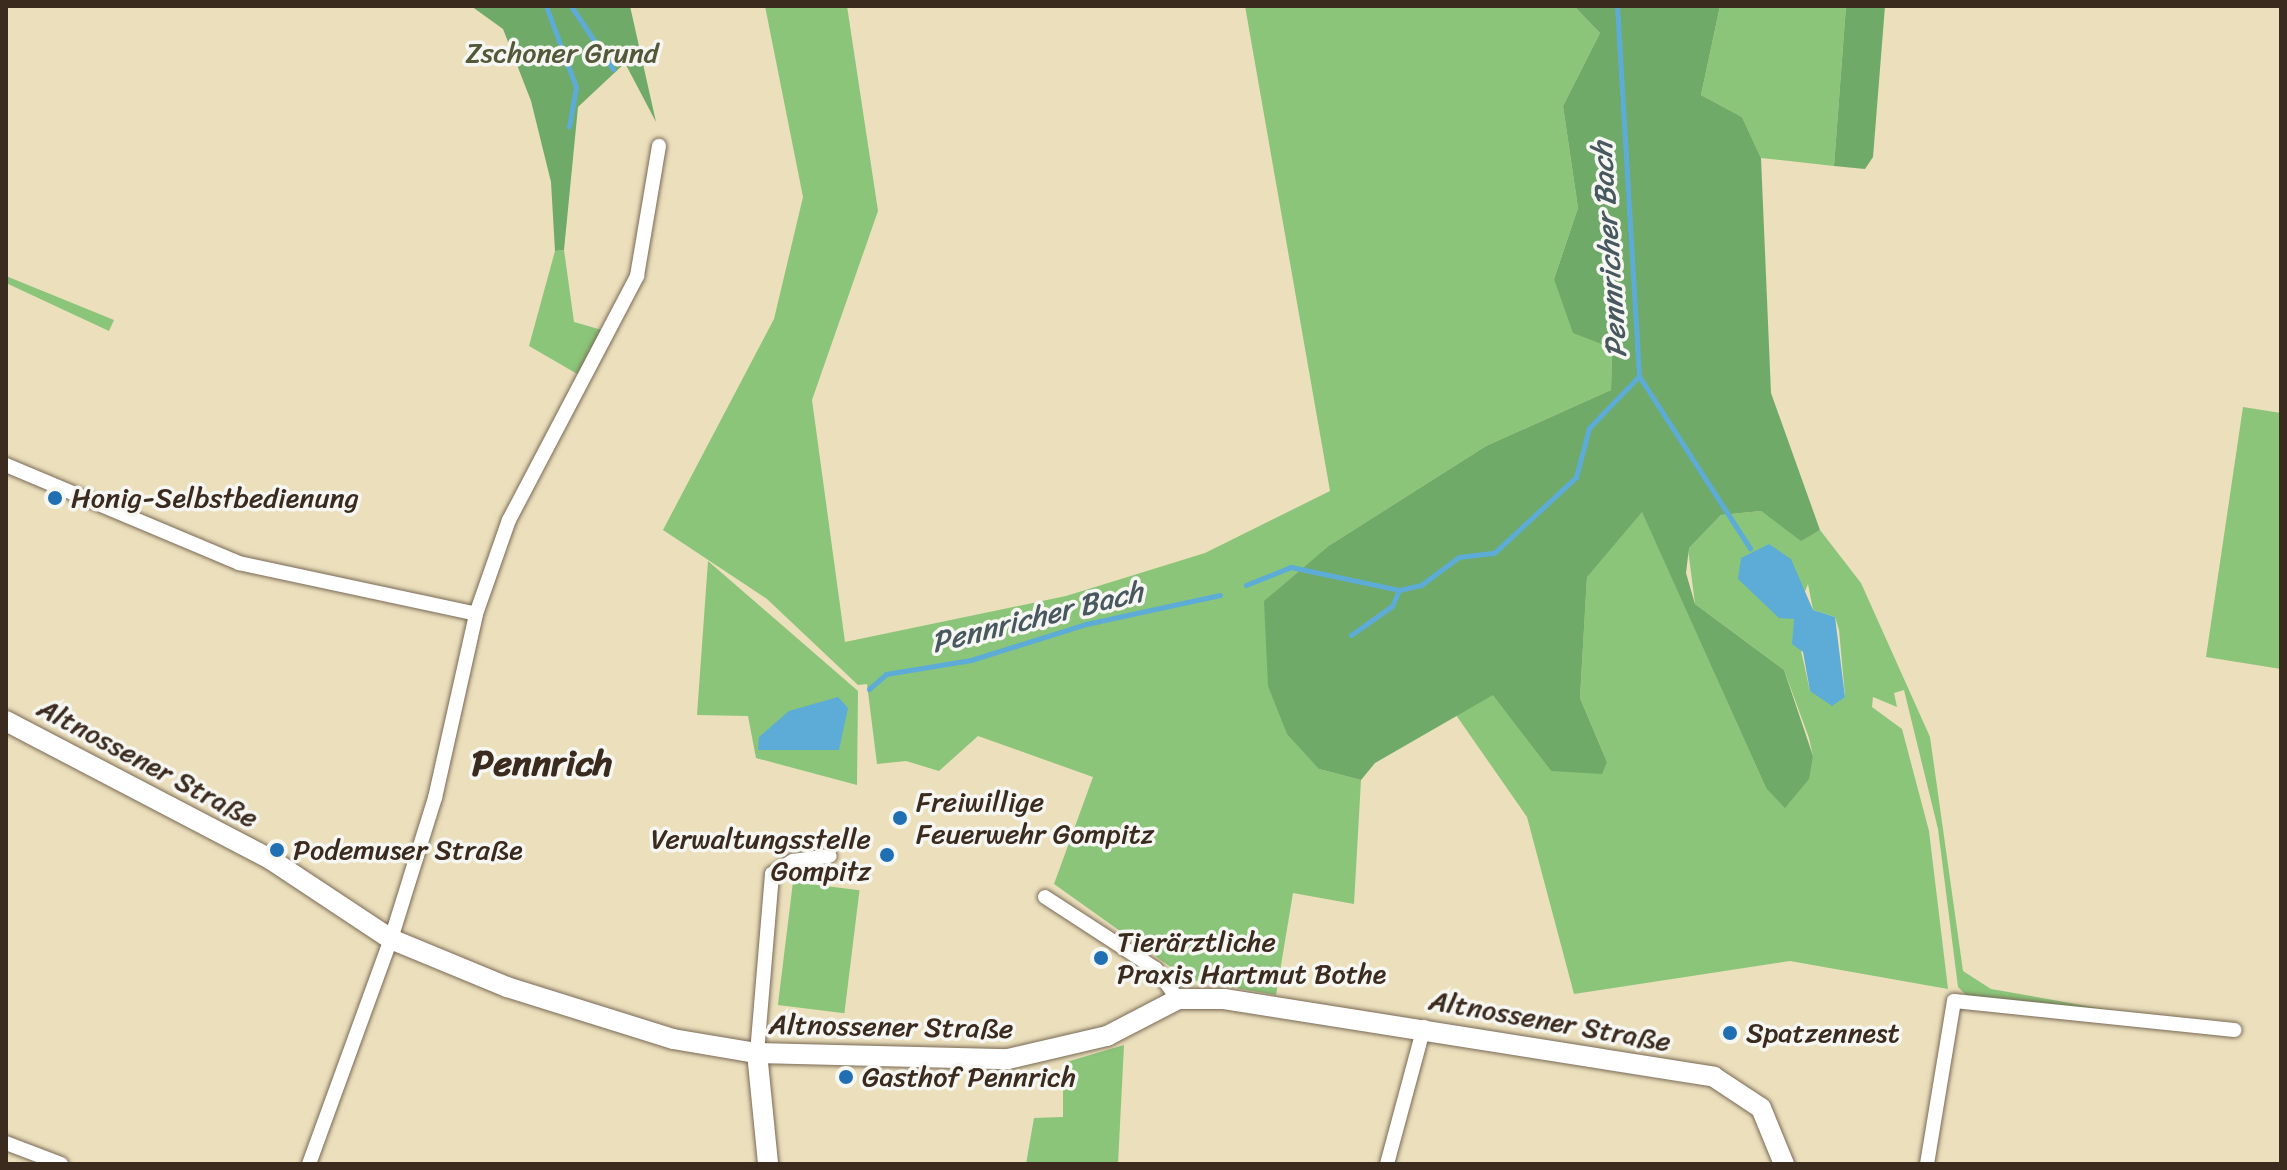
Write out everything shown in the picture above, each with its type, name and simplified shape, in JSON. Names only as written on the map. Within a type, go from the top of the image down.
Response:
[{"type":"street","points":[[309,1164],[391,939],[435,798],[476,614],[509,520],[623,311],[646,245],[659,146]]},
{"type":"street","points":[[6,465],[239,563],[476,614]]},
{"type":"street","name":"Altnossener Straße","points":[[6,721],[270,859],[391,939],[619,1025],[757,1053],[976,1061],[1049,1055],[1107,1036],[1178,999],[1424,1027],[1714,1077],[1761,1108],[1784,1164]]},
{"type":"street","points":[[768,1164],[757,1053],[772,874],[793,861],[830,856]]},
{"type":"street","points":[[1045,897],[1156,969],[1178,999]]},
{"type":"street","points":[[1927,1164],[1954,1001],[2235,1030]]},
{"type":"street","points":[[1387,1164],[1424,1027]]},
{"type":"street","points":[[6,1143],[61,1164]]},
{"type":"green space","name":"Zschoner Grund","points":[[471,6],[630,6],[656,122],[625,63],[578,107],[564,250],[555,251],[551,182],[531,101],[503,29]]},
{"type":"green space","points":[[765,6],[847,6],[878,211],[812,400],[845,642],[1066,596],[1205,553],[1330,491],[1245,6],[1574,6],[1600,33],[1563,106],[1578,208],[1554,279],[1612,348],[1611,390],[1486,446],[1330,545],[1319,769],[1361,780],[1354,904],[1293,893],[1276,995],[1189,980],[1054,884],[1093,777],[978,736],[939,771],[906,761],[877,764],[867,684],[858,685],[767,599],[663,530],[774,319],[803,197]]},
{"type":"green space","points":[[1574,6],[1720,6],[1701,95],[1742,117],[1761,158],[1771,393],[1820,530],[1801,541],[1761,511],[1721,515],[1689,548],[1686,573],[1695,604],[1784,670],[1813,756],[1809,779],[1785,808],[1766,788],[1642,512],[1587,577],[1580,698],[1607,762],[1602,774],[1551,771],[1493,695],[1375,763],[1361,780],[1319,769],[1287,734],[1268,686],[1264,601],[1330,545],[1486,446],[1611,390],[1612,348],[1573,333],[1554,279],[1578,208],[1563,106],[1600,33]]},
{"type":"green space","points":[[1720,6],[1846,6],[1834,166],[1761,158],[1742,117],[1701,95]]},
{"type":"green space","points":[[1846,6],[1885,6],[1873,157],[1865,169],[1834,166]]},
{"type":"green space","points":[[564,250],[574,322],[602,330],[579,375],[529,346],[555,251]]},
{"type":"green space","points":[[6,276],[114,320],[109,331],[6,283]]},
{"type":"green space","points":[[2243,407],[2281,413],[2281,669],[2206,657]]},
{"type":"green space","points":[[1642,511],[1766,788],[1813,756],[1809,738],[1784,670],[1695,604],[1688,549],[1721,515],[1761,511],[1801,540],[1820,530],[1861,583],[1930,737],[1963,971],[1991,989],[2149,1017],[1966,995],[1958,987],[1938,829],[1904,690],[1894,693],[1897,707],[1873,697],[1872,707],[1902,729],[1929,831],[1948,989],[1790,961],[1574,994],[1527,817],[1456,715],[1494,694],[1551,771],[1607,762],[1580,698],[1587,576]],"holes":[[[1808,584],[1813,610],[1835,617],[1845,696],[1810,691],[1794,619]]]},
{"type":"green space","points":[[708,561],[858,691],[857,785],[756,758],[748,716],[697,715]]},
{"type":"green space","points":[[793,882],[860,890],[844,1013],[778,1005]]},
{"type":"green space","points":[[1124,1045],[1118,1164],[1026,1164],[1034,1118],[1063,1117],[1063,1063]]},
{"type":"water","points":[[1769,544],[1791,559],[1813,610],[1835,617],[1845,697],[1832,706],[1810,691],[1803,652],[1792,644],[1794,619],[1779,618],[1738,579],[1741,558]]},
{"type":"water","points":[[838,697],[848,708],[839,750],[758,750],[759,737],[789,711]]},
{"type":"waterway","points":[[546,6],[576,87],[569,126]]},
{"type":"waterway","points":[[571,6],[613,69]]},
{"type":"waterway","name":"Pennricher Bach","points":[[1246,585],[1291,567],[1399,590],[1421,585],[1459,557],[1494,553],[1576,477],[1589,428],[1639,376],[1617,6]]},
{"type":"waterway","points":[[1639,376],[1750,548]]},
{"type":"waterway","points":[[1351,635],[1392,606],[1399,590]]},
{"type":"waterway","name":"Pennricher Bach","points":[[869,689],[886,674],[971,660],[1086,624],[1220,595]]},
{"type":"place","name":"Honig-Selbstbedienung","points":[[55,498]]},
{"type":"place","name":"Freiwillige Feuerwehr Gompitz","points":[[900,818]]},
{"type":"place","name":"Podemuser Straße","points":[[277,850]]},
{"type":"place","name":"Verwaltungsstelle Gompitz","points":[[887,855]]},
{"type":"place","name":"Tierärztliche Praxis Hartmut Bothe","points":[[1101,958]]},
{"type":"place","name":"Spatzennest","points":[[1730,1033]]},
{"type":"place","name":"Gasthof Pennrich","points":[[846,1077]]},
{"type":"district","name":"Pennrich","points":[[542,764]]}]
